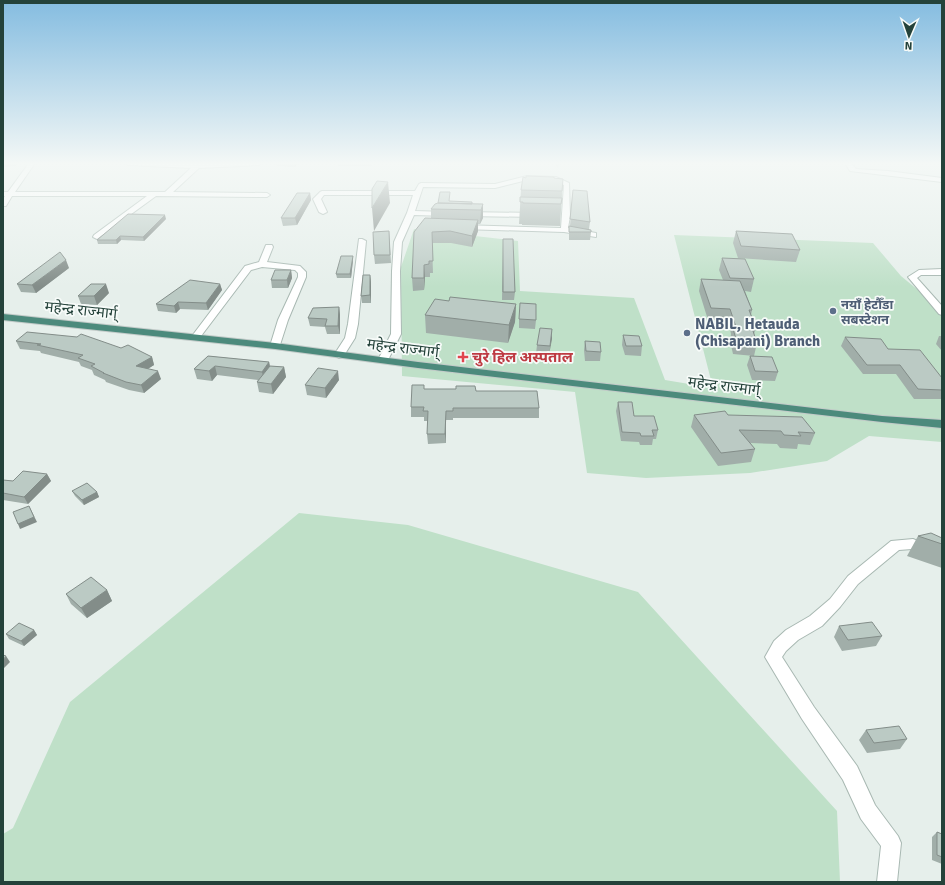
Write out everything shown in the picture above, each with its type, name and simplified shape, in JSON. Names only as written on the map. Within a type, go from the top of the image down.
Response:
[{"type":"highway","name":"महेन्द्र राज्मार्ग्","points":[[3,317],[276,346],[339,355],[723,401],[942,424]]},
{"type":"street","points":[[98,237],[141,204]]},
{"type":"street","points":[[319,204],[323,212]]},
{"type":"street","points":[[383,360],[396,334],[396,271],[398,242],[410,226],[413,204]]},
{"type":"street","points":[[564,204],[562,216],[564,230]]},
{"type":"street","points":[[411,213],[543,215]]},
{"type":"street","points":[[453,227],[564,230],[593,235]]},
{"type":"street","points":[[339,355],[350,338],[353,324],[362,241]]},
{"type":"street","points":[[262,264],[269,247]]},
{"type":"street","points":[[195,338],[248,268],[262,264],[297,268],[302,272],[299,284],[283,320],[276,346]]},
{"type":"street","points":[[942,272],[920,273],[912,277],[942,312]]},
{"type":"street","points":[[887,882],[891,843],[868,812],[850,773],[808,713],[773,657],[780,646],[792,635],[816,621],[835,603],[853,580],[896,545],[913,544],[942,557]]},
{"type":"green space","points":[[414,229],[518,241],[520,291],[634,298],[665,380],[713,388],[674,235],[873,243],[901,276],[942,310],[942,442],[869,436],[827,461],[750,473],[646,478],[587,473],[575,392],[402,376],[401,267]]},
{"type":"green space","points":[[299,513],[408,525],[638,592],[837,811],[840,882],[3,882],[3,834],[13,828],[70,702]]},
{"type":"building","points":[[290,204],[303,204],[295,218],[281,218]]},
{"type":"building","points":[[435,204],[483,204],[481,210],[431,209]]},
{"type":"building","points":[[572,204],[588,204],[590,222],[570,219]]},
{"type":"building","points":[[128,214],[165,215],[143,237],[120,236],[116,240],[97,240]]},
{"type":"building","points":[[425,218],[478,220],[472,236],[450,231],[432,232],[433,261],[429,261],[429,264],[424,265],[424,278],[412,278],[414,232]]},
{"type":"building","points":[[569,226],[591,230],[591,232],[569,232]]},
{"type":"building","points":[[389,231],[390,255],[374,255],[373,232]]},
{"type":"building","points":[[736,231],[792,234],[800,250],[741,246]]},
{"type":"building","points":[[503,239],[513,239],[515,292],[503,292]]},
{"type":"building","points":[[60,252],[66,260],[32,285],[17,284]]},
{"type":"building","points":[[341,256],[353,256],[350,274],[336,274]]},
{"type":"building","points":[[722,258],[745,259],[754,279],[730,278]]},
{"type":"building","points":[[275,270],[291,270],[287,280],[271,280]]},
{"type":"building","points":[[363,275],[370,275],[370,295],[361,296]]},
{"type":"building","points":[[701,279],[740,281],[752,310],[749,310],[756,328],[752,328],[757,343],[737,342],[733,329],[737,330],[730,309],[711,308]]},
{"type":"building","points":[[190,280],[220,284],[206,303],[178,302],[174,306],[156,304]]},
{"type":"building","points":[[91,284],[106,284],[94,296],[78,296]]},
{"type":"building","points":[[450,297],[516,304],[509,325],[425,315],[435,299],[449,301]]},
{"type":"building","points":[[520,303],[536,304],[536,320],[519,319]]},
{"type":"building","points":[[339,307],[338,326],[325,326],[327,319],[308,318],[313,308]]},
{"type":"building","points":[[540,328],[552,329],[550,346],[537,345]]},
{"type":"building","points":[[27,332],[77,337],[81,334],[121,348],[128,345],[152,357],[136,366],[158,371],[141,385],[126,382],[103,373],[91,366],[95,364],[78,358],[83,355],[37,345],[41,344],[16,341]]},
{"type":"building","points":[[623,335],[639,336],[642,346],[626,346]]},
{"type":"building","points":[[845,337],[881,339],[888,349],[920,350],[942,378],[942,390],[918,389],[900,365],[867,365]]},
{"type":"building","points":[[585,341],[600,342],[601,352],[586,351]]},
{"type":"building","points":[[208,356],[269,362],[262,372],[215,366],[209,371],[194,369]]},
{"type":"building","points":[[750,356],[772,357],[778,372],[755,371]]},
{"type":"building","points":[[270,366],[284,367],[271,384],[257,382]]},
{"type":"building","points":[[318,368],[338,371],[325,388],[305,385]]},
{"type":"building","points":[[412,385],[424,385],[424,389],[456,389],[456,386],[475,386],[476,391],[537,391],[539,408],[453,408],[453,411],[446,411],[445,434],[427,434],[428,411],[423,411],[424,407],[411,407]]},
{"type":"building","points":[[618,402],[632,402],[634,416],[654,416],[658,430],[652,430],[654,436],[641,436],[640,433],[622,432]]},
{"type":"building","points":[[725,411],[728,415],[802,417],[815,433],[798,432],[801,436],[784,435],[781,431],[739,430],[755,449],[721,453],[694,415]]},
{"type":"building","points":[[23,471],[47,474],[24,497],[3,493],[3,480],[13,481]]},
{"type":"building","points":[[87,483],[97,492],[82,500],[72,491]]},
{"type":"building","points":[[29,506],[34,517],[18,524],[13,512]]},
{"type":"building","points":[[931,533],[942,538],[942,544],[918,536]]},
{"type":"building","points":[[91,577],[107,590],[81,608],[66,594]]},
{"type":"building","points":[[872,622],[882,636],[848,640],[839,626]]},
{"type":"building","points":[[19,623],[34,630],[21,641],[6,634]]},
{"type":"building","points":[[899,726],[907,739],[874,743],[866,730]]},
{"type":"building","points":[[937,832],[942,834],[942,857],[937,855]]},
{"type":"place","name":"नयाँ हेटौँडा सबस्टेशन","points":[[833,311]]},
{"type":"place","name":"NABIL, Hetauda (Chisapani) Branch","points":[[687,333]]},
{"type":"place","name":"चुरे हिल अस्पताल","points":[[463,357]]}]
